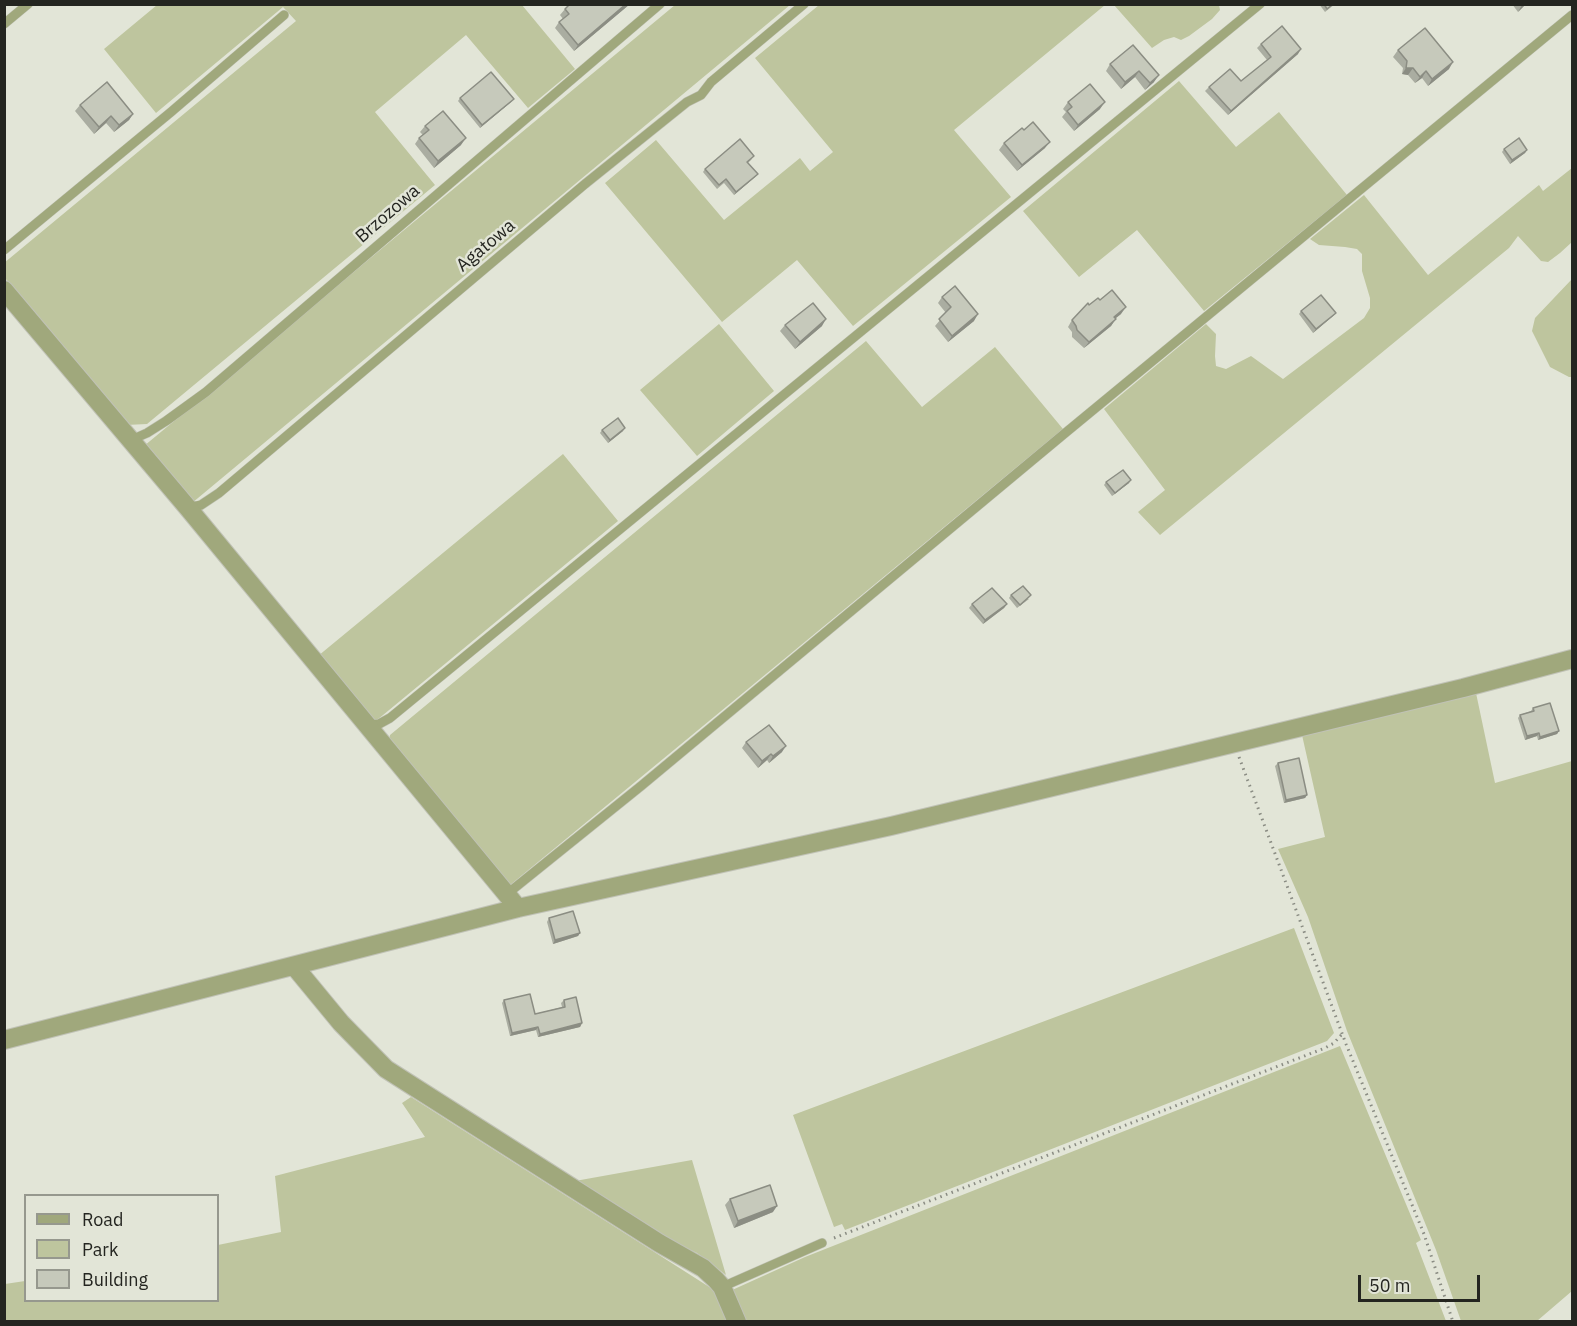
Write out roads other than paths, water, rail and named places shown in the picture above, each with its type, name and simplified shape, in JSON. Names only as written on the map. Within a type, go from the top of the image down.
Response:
[{"type":"street","points":[[4,290],[188,508],[512,901]]},
{"type":"street","points":[[4,1040],[294,966],[512,901],[880,829],[1463,688],[1572,659]]},
{"type":"street","points":[[294,966],[341,1023],[386,1069],[659,1244],[703,1268],[722,1287],[736,1322]]},
{"type":"lane","points":[[4,24],[28,4]]},
{"type":"lane","name":"Brzozowa","points":[[131,440],[166,422],[206,392],[660,4]]},
{"type":"lane","name":"Agatowa","points":[[188,508],[201,505],[219,493],[585,184],[687,102],[701,95],[711,82],[804,4]]},
{"type":"lane","points":[[368,725],[386,721],[399,711],[1260,4]]},
{"type":"lane","points":[[4,250],[284,15]]},
{"type":"lane","points":[[512,901],[641,786],[1572,15]]},
{"type":"lane","points":[[722,1287],[822,1243]]}]
